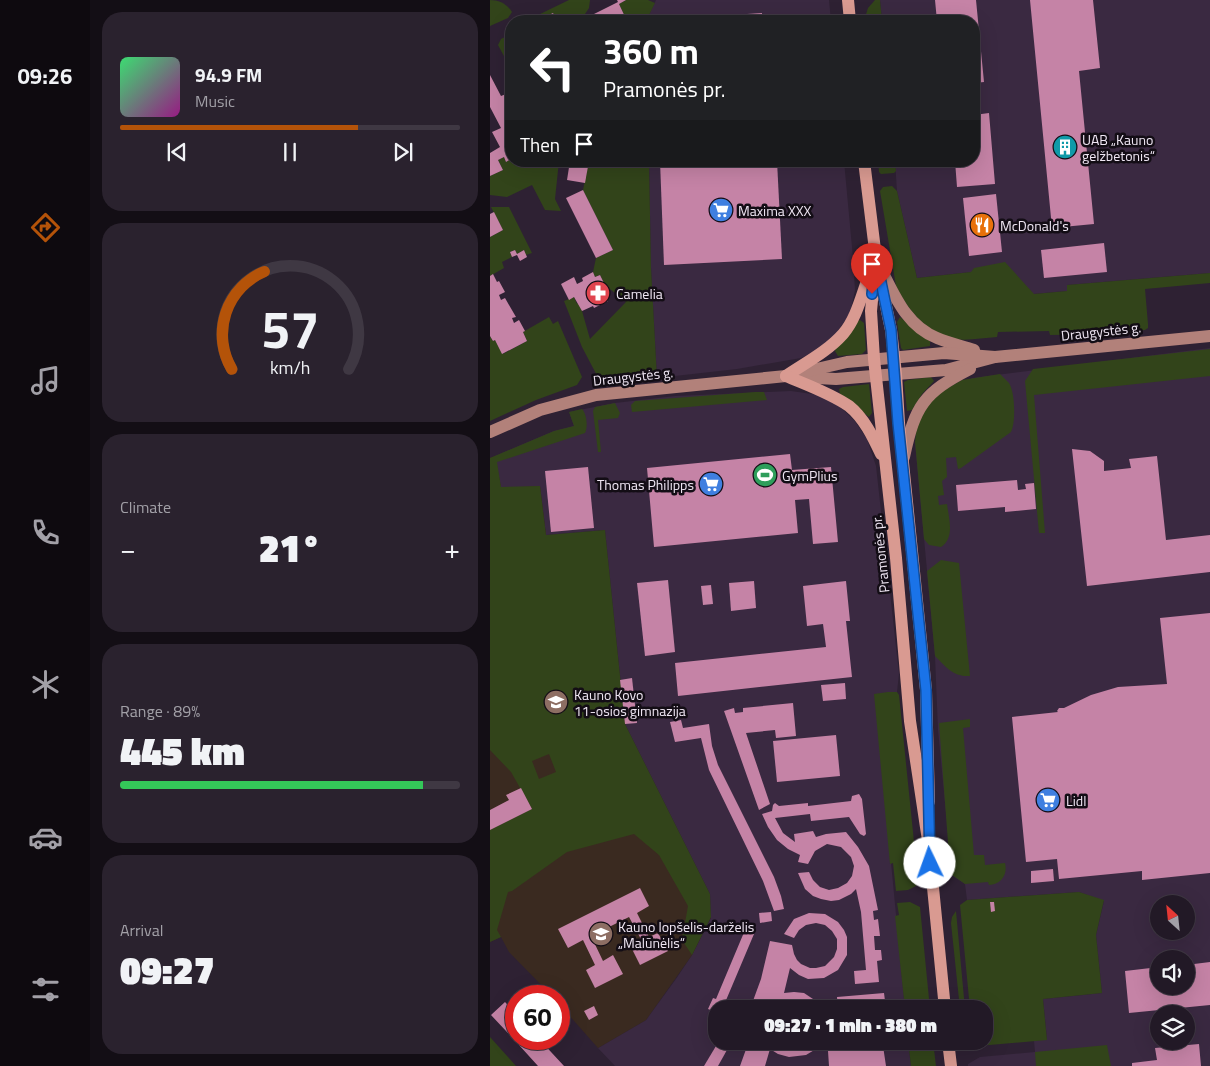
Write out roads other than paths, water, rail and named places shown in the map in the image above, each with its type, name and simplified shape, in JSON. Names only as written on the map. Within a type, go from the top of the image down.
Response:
[{"type":"main road","points":[[848,0],[849,15]]},
{"type":"main road","name":"Pramonės pr.","points":[[865,167],[876,258],[891,330],[926,690],[929,751],[929,847]]},
{"type":"main road","points":[[876,258],[900,306],[908,318],[917,326],[935,338],[995,357]]},
{"type":"main road","points":[[786,376],[830,347],[844,332],[854,316],[876,258]]},
{"type":"main road","name":"Pramonės pr.","points":[[876,258],[871,311],[874,359],[896,558],[910,721],[929,847],[944,1000]]},
{"type":"main road","name":"Draugystės g.","points":[[786,376],[836,379],[946,370],[995,357],[1210,336]]},
{"type":"main road","name":"Draugystės g.","points":[[490,432],[540,410],[596,395],[786,376],[847,362],[894,357],[944,353],[995,357]]},
{"type":"main road","points":[[903,462],[910,431],[926,398],[946,381],[995,357]]},
{"type":"main road","points":[[786,376],[849,406],[862,421],[884,460]]},
{"type":"main road","points":[[949,1050],[951,1066]]},
{"type":"place","name":"UAB „Kauno gelžbetonis“","points":[[1065,147]]},
{"type":"place","name":"Maxima XXX","points":[[721,210]]},
{"type":"place","name":"McDonald's","points":[[982,225]]},
{"type":"place","name":"Camelia","points":[[598,293]]},
{"type":"place","name":"GymPlius","points":[[765,475]]},
{"type":"place","name":"Thomas Philipps","points":[[711,484]]},
{"type":"place","name":"Kauno Kovo 11-osios gimnazija","points":[[556,702]]},
{"type":"place","name":"Lidl","points":[[1048,800]]},
{"type":"place","name":"Kauno lopšelis-darželis „Malūnėlis“","points":[[601,934]]}]
